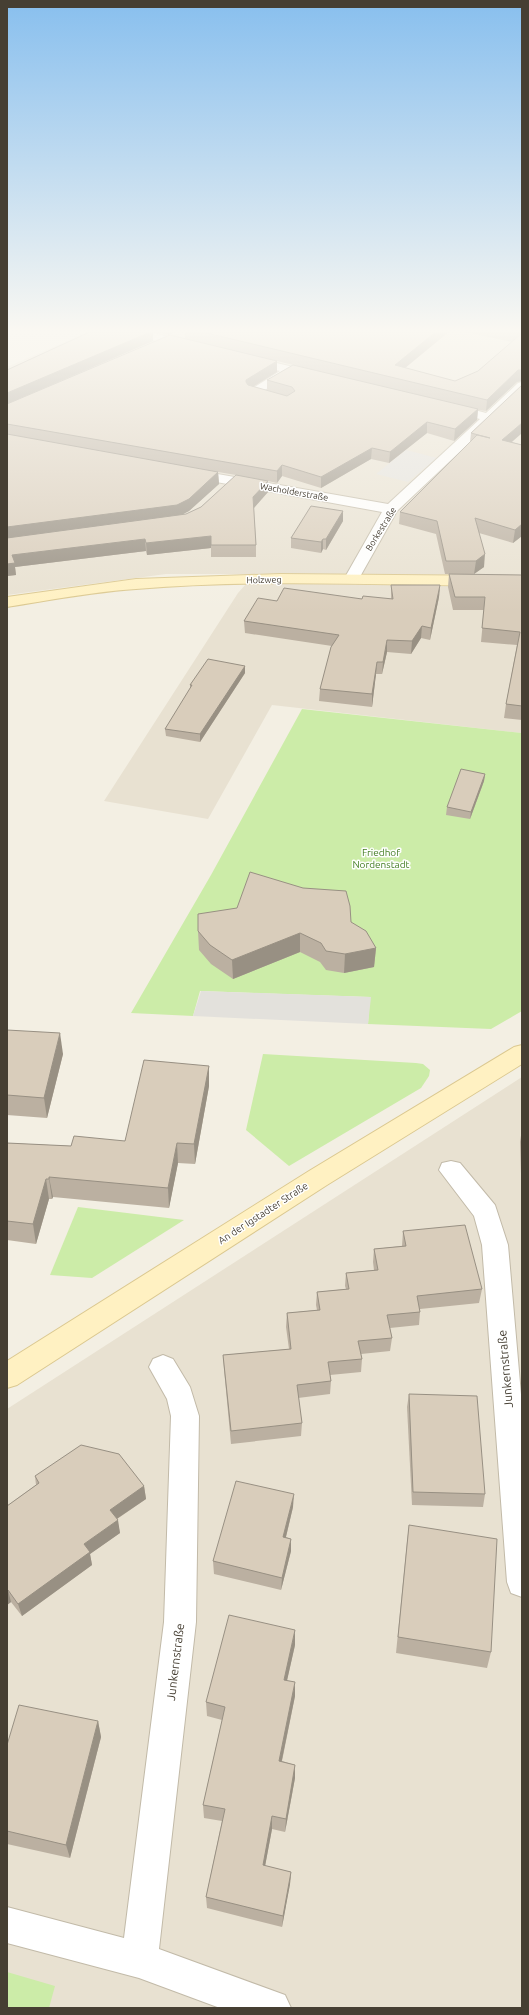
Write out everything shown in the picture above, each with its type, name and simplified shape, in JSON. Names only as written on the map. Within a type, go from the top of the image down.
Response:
[{"type":"main road","name":"Holzweg","points":[[7,602],[135,584],[224,580],[522,581]]},
{"type":"main road","name":"An der Igstadter Straße","points":[[7,1376],[318,1178],[522,1053]]},
{"type":"street","name":"Borkestraße","points":[[352,580],[391,509],[480,424]]},
{"type":"street","name":"Wacholderstraße","points":[[176,470],[227,486],[391,509]]},
{"type":"street","name":"Junkernstraße","points":[[451,1170],[486,1212],[495,1245],[522,1582]]},
{"type":"street","name":"Junkernstraße","points":[[139,1960],[180,1622],[185,1416],[180,1396],[163,1367]]},
{"type":"street","points":[[7,1926],[139,1960],[265,2007]]},
{"type":"shaded area","points":[[7,424],[522,424],[522,733],[272,705],[208,819],[104,801],[238,593],[255,574],[166,574],[7,595]]},
{"type":"shaded area","points":[[406,450],[437,458],[408,482],[376,474]]},
{"type":"shaded area","points":[[201,991],[371,997],[368,1024],[193,1016]]},
{"type":"shaded area","points":[[522,1077],[522,2008],[7,2008],[7,1409]]},
{"type":"green space","name":"Friedhof Nordenstadt","points":[[302,709],[522,733],[522,1011],[491,1029],[368,1024],[370,997],[200,991],[193,1016],[131,1013],[211,875]]},
{"type":"green space","points":[[263,1054],[416,1063],[423,1064],[430,1070],[429,1076],[421,1088],[289,1166],[246,1130]]},
{"type":"green space","points":[[78,1207],[184,1220],[92,1278],[50,1275]]},
{"type":"green space","points":[[7,1972],[55,1986],[49,2008],[7,2008]]},
{"type":"building","points":[[7,424],[424,424],[390,452],[372,448],[321,477],[282,465],[277,471]]},
{"type":"building","points":[[435,424],[461,424],[455,429]]},
{"type":"building","points":[[481,424],[521,424],[502,440],[522,445],[522,524],[515,530],[475,518],[485,554],[476,561],[446,561],[437,521],[400,512],[477,435],[490,438],[471,433]]},
{"type":"building","points":[[7,434],[218,472],[189,499],[177,505],[7,527]]},
{"type":"building","points":[[236,475],[268,481],[253,497],[256,545],[211,545],[211,536],[146,543],[145,539],[12,555],[15,563],[7,564],[7,538],[186,514],[201,507]]},
{"type":"building","points":[[311,506],[343,511],[326,539],[323,539],[321,542],[291,538]]},
{"type":"building","points":[[449,574],[522,575],[522,706],[506,704],[520,632],[482,628],[485,597],[455,597]]},
{"type":"building","points":[[391,585],[440,585],[431,628],[422,626],[412,641],[387,640],[383,662],[377,662],[372,694],[320,689],[331,647],[339,635],[244,621],[258,598],[277,601],[284,588],[362,599],[363,596],[393,599]]},
{"type":"building","points":[[208,659],[245,666],[200,734],[165,729],[192,685],[190,685]]},
{"type":"building","points":[[461,769],[485,774],[471,812],[447,807]]},
{"type":"building","points":[[250,872],[303,888],[346,891],[350,906],[351,922],[366,931],[376,948],[345,954],[326,951],[321,943],[300,933],[232,960],[210,945],[198,931],[198,914],[237,908]]},
{"type":"building","points":[[7,1030],[60,1033],[44,1098],[7,1095]]},
{"type":"building","points":[[144,1060],[209,1066],[194,1144],[177,1143],[168,1188],[49,1177],[49,1179],[46,1179],[33,1224],[7,1221],[7,1143],[71,1146],[74,1136],[125,1141]]},
{"type":"building","points":[[465,1225],[482,1289],[417,1296],[420,1312],[387,1315],[392,1338],[358,1341],[362,1359],[328,1362],[331,1381],[297,1385],[302,1423],[231,1431],[223,1355],[291,1349],[287,1313],[320,1310],[317,1292],[349,1289],[346,1273],[378,1270],[374,1249],[406,1246],[403,1231]]},
{"type":"building","points":[[409,1394],[477,1396],[485,1494],[413,1492]]},
{"type":"building","points":[[81,1445],[119,1454],[144,1486],[110,1510],[118,1520],[84,1544],[90,1552],[18,1604],[8,1590],[7,1591],[7,1506],[39,1483],[35,1476]]},
{"type":"building","points":[[236,1481],[294,1494],[283,1537],[291,1539],[282,1578],[213,1561]]},
{"type":"building","points":[[409,1525],[497,1539],[491,1652],[398,1637]]},
{"type":"building","points":[[229,1615],[295,1630],[284,1680],[295,1682],[279,1761],[295,1765],[286,1819],[272,1816],[263,1865],[291,1872],[283,1916],[206,1897],[225,1809],[203,1805],[225,1707],[206,1702]]},
{"type":"building","points":[[19,1705],[98,1721],[66,1845],[7,1831],[7,1745]]}]
